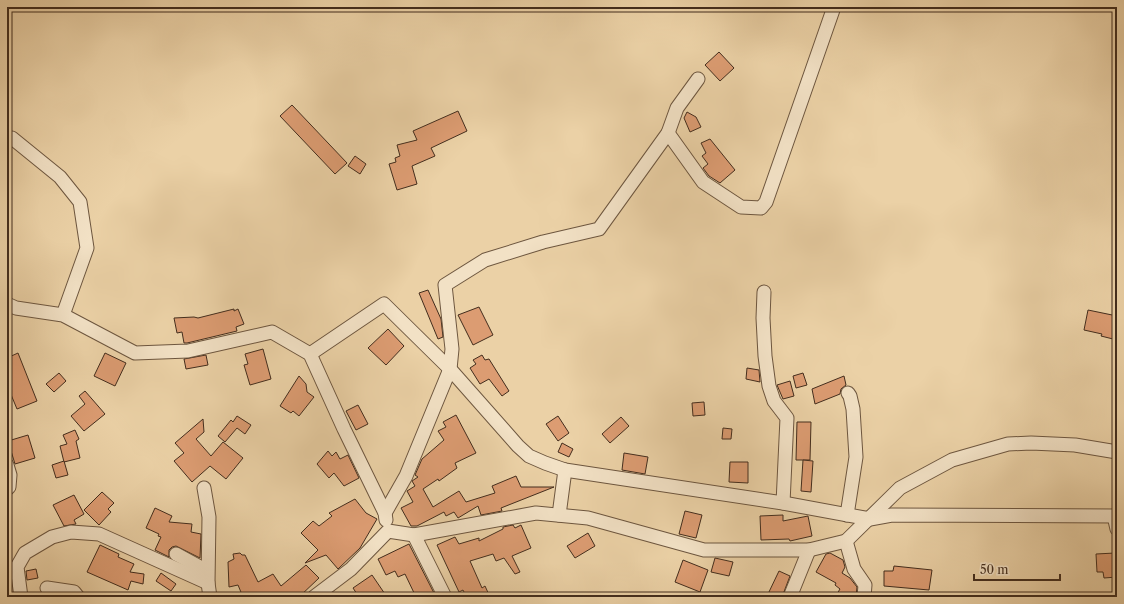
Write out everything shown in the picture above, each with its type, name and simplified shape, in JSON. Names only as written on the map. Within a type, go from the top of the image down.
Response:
[{"type":"street","points":[[668,133],[703,182],[741,207],[760,208],[766,202],[834,7]]},
{"type":"street","points":[[385,513],[406,476],[450,369],[452,350],[445,285],[485,260],[543,242],[599,229],[668,133],[677,108],[698,79]]},
{"type":"street","points":[[12,138],[60,177],[80,202],[87,248],[63,315]]},
{"type":"street","points":[[764,292],[763,318],[765,356],[769,386],[774,401],[787,418],[783,503]]},
{"type":"street","points":[[310,354],[384,304],[450,369],[529,456],[565,470],[783,503],[870,518],[892,515],[1116,516],[1117,529]]},
{"type":"street","points":[[8,306],[63,315],[135,353],[188,351],[272,332],[310,354],[344,429],[385,513],[388,531]]},
{"type":"street","points":[[847,515],[856,457],[853,409],[848,393]]},
{"type":"street","points":[[388,531],[414,535],[536,513],[588,518],[704,550],[809,550],[846,541],[900,488],[952,460],[1008,444],[1031,443],[1068,445],[1117,452]]},
{"type":"street","points":[[7,465],[10,475],[9,487],[7,489]]},
{"type":"street","points":[[559,515],[565,470]]},
{"type":"street","points":[[200,597],[209,517],[204,488]]},
{"type":"street","points":[[314,597],[351,569],[388,531]]},
{"type":"street","points":[[21,597],[17,567],[25,553],[52,537],[71,532],[99,534],[201,580]]},
{"type":"street","points":[[414,535],[445,597]]},
{"type":"street","points":[[846,541],[854,569],[865,585],[864,597]]},
{"type":"street","points":[[790,597],[809,550]]},
{"type":"street","points":[[176,554],[198,566],[201,580],[210,597]]},
{"type":"street","points":[[46,588],[74,592],[78,597]]},
{"type":"building","points":[[719,52],[734,68],[720,81],[705,65]]},
{"type":"building","points":[[292,105],[347,163],[335,174],[280,116]]},
{"type":"building","points":[[458,111],[467,131],[431,148],[435,156],[412,166],[417,184],[397,190],[389,164],[396,162],[395,158],[400,156],[397,145],[417,140],[413,131]]},
{"type":"building","points":[[687,112],[696,117],[701,127],[690,132],[684,118]]},
{"type":"building","points":[[710,139],[735,170],[720,183],[709,176],[703,168],[708,164],[702,156],[706,153],[701,143]]},
{"type":"building","points":[[355,156],[366,164],[360,174],[348,166]]},
{"type":"building","points":[[428,290],[441,319],[443,337],[438,339],[419,293]]},
{"type":"building","points":[[479,307],[493,335],[473,345],[458,315]]},
{"type":"building","points":[[234,309],[234,311],[238,309],[244,324],[236,327],[237,331],[187,343],[184,343],[182,332],[177,333],[174,318],[198,318]]},
{"type":"building","points":[[1088,310],[1117,316],[1117,340],[1101,336],[1102,334],[1084,330]]},
{"type":"building","points":[[388,329],[404,346],[386,365],[368,348]]},
{"type":"building","points":[[263,349],[271,379],[250,385],[244,365],[248,364],[245,354]]},
{"type":"building","points":[[18,353],[37,401],[17,409],[7,385],[7,358]]},
{"type":"building","points":[[105,353],[126,363],[115,386],[94,376]]},
{"type":"building","points":[[206,355],[208,365],[186,369],[184,359]]},
{"type":"building","points":[[482,355],[485,360],[489,359],[509,391],[502,396],[489,379],[480,384],[470,368],[476,364],[473,360]]},
{"type":"building","points":[[747,368],[759,370],[760,382],[746,379]]},
{"type":"building","points":[[59,373],[66,381],[54,392],[46,384]]},
{"type":"building","points":[[803,373],[807,385],[796,388],[793,376]]},
{"type":"building","points":[[299,376],[306,384],[307,392],[314,397],[299,416],[293,411],[291,413],[280,406]]},
{"type":"building","points":[[844,376],[846,385],[841,389],[840,394],[815,404],[812,389]]},
{"type":"building","points":[[790,381],[794,396],[783,399],[777,385]]},
{"type":"building","points":[[85,391],[105,414],[84,431],[71,416],[85,404],[79,396]]},
{"type":"building","points":[[704,402],[705,415],[693,416],[692,403]]},
{"type":"building","points":[[358,405],[368,424],[356,430],[346,411]]},
{"type":"building","points":[[456,415],[476,453],[455,463],[457,468],[439,481],[438,479],[423,489],[433,507],[459,491],[466,502],[495,493],[492,486],[516,476],[521,487],[554,487],[501,508],[502,511],[481,515],[478,506],[458,518],[454,512],[446,516],[444,512],[417,526],[411,526],[401,508],[413,502],[407,491],[415,486],[412,481],[418,477],[415,475],[422,459],[444,440],[438,431],[446,427],[443,422]]},
{"type":"building","points":[[237,416],[251,425],[245,434],[237,428],[225,442],[218,436],[231,420],[233,422]]},
{"type":"building","points":[[558,416],[569,433],[558,441],[546,424]]},
{"type":"building","points":[[621,417],[629,426],[610,443],[602,434]]},
{"type":"building","points":[[203,419],[204,432],[196,439],[211,456],[223,442],[243,458],[226,479],[210,466],[192,482],[174,461],[184,453],[175,443]]},
{"type":"building","points":[[797,422],[811,422],[810,460],[796,460]]},
{"type":"building","points":[[723,428],[732,429],[731,439],[722,439]]},
{"type":"building","points":[[75,430],[79,439],[76,441],[80,458],[64,462],[60,446],[67,444],[63,435]]},
{"type":"building","points":[[28,435],[35,458],[15,464],[8,441]]},
{"type":"building","points":[[562,443],[573,449],[569,457],[558,452]]},
{"type":"building","points":[[328,451],[332,456],[336,452],[340,459],[348,455],[359,478],[344,486],[334,473],[329,478],[317,464]]},
{"type":"building","points":[[624,453],[648,457],[645,474],[622,470]]},
{"type":"building","points":[[803,460],[813,461],[811,492],[801,491]]},
{"type":"building","points":[[64,461],[68,475],[56,478],[52,465]]},
{"type":"building","points":[[730,462],[748,462],[748,483],[729,482]]},
{"type":"building","points":[[102,492],[114,503],[108,509],[111,512],[99,525],[84,510]]},
{"type":"building","points":[[74,495],[84,514],[74,520],[76,524],[64,526],[53,505]]},
{"type":"building","points":[[355,499],[366,513],[377,519],[360,548],[338,569],[326,555],[305,563],[318,550],[301,533],[313,521],[319,526],[332,516],[329,513]]},
{"type":"building","points":[[155,508],[172,516],[169,522],[192,524],[191,532],[201,534],[200,558],[176,546],[169,550],[169,557],[155,550],[161,537],[158,536],[159,534],[146,528]]},
{"type":"building","points":[[685,511],[702,515],[696,538],[679,534]]},
{"type":"building","points":[[783,515],[783,521],[808,516],[812,536],[790,541],[789,539],[761,540],[760,516]]},
{"type":"building","points":[[513,525],[515,528],[521,525],[531,548],[512,556],[520,572],[515,574],[504,558],[496,561],[493,554],[470,561],[482,588],[485,586],[490,597],[464,597],[466,596],[463,590],[459,592],[437,545],[455,537],[459,544],[479,538],[479,541],[503,529],[503,527]]},
{"type":"building","points":[[588,533],[595,546],[575,558],[567,546]]},
{"type":"building","points":[[409,544],[435,595],[431,597],[416,597],[405,574],[398,577],[395,571],[386,575],[378,559]]},
{"type":"building","points":[[100,545],[119,554],[118,557],[134,564],[130,572],[144,574],[143,584],[131,581],[128,590],[87,572]]},
{"type":"building","points":[[240,553],[245,555],[258,582],[273,574],[281,586],[306,565],[319,578],[299,597],[243,597],[238,585],[229,587],[228,562],[234,559],[233,554]]},
{"type":"building","points":[[830,553],[843,560],[845,567],[842,573],[850,578],[857,587],[856,597],[835,597],[840,589],[835,585],[836,583],[816,572],[826,554]]},
{"type":"building","points":[[1115,553],[1117,577],[1104,578],[1103,572],[1097,572],[1096,554]]},
{"type":"building","points":[[715,558],[733,562],[729,576],[711,572]]},
{"type":"building","points":[[683,560],[708,570],[700,592],[675,582]]},
{"type":"building","points":[[894,566],[932,570],[929,590],[884,586],[884,571],[893,571]]},
{"type":"building","points":[[36,569],[38,578],[27,580],[26,571]]},
{"type":"building","points":[[779,571],[790,576],[782,597],[774,597],[768,594]]},
{"type":"building","points":[[161,573],[176,584],[171,591],[156,581]]},
{"type":"building","points":[[372,575],[387,597],[359,597],[353,588]]}]
